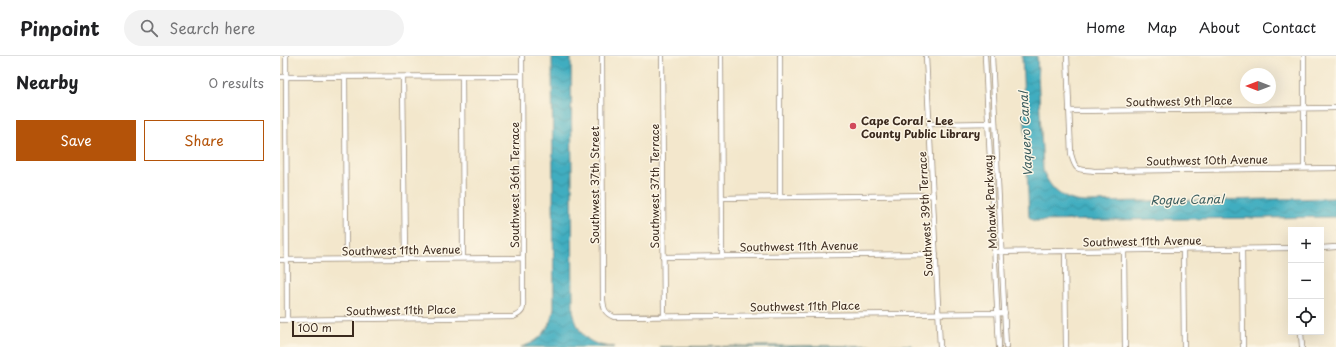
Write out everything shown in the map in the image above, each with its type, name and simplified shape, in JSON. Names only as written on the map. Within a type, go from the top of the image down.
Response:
[{"type":"street","points":[[286,56],[287,320]]},
{"type":"street","name":"Southwest 36th Terrace","points":[[521,314],[523,309],[522,56]]},
{"type":"street","name":"Southwest 37th Street","points":[[602,56],[603,300],[604,310],[607,314]]},
{"type":"street","name":"Southwest 37th Terrace","points":[[662,56],[664,316]]},
{"type":"street","points":[[721,56],[722,256]]},
{"type":"street","points":[[780,56],[780,197]]},
{"type":"street","name":"Southwest 39th Terrace","points":[[926,56],[940,347]]},
{"type":"street","name":"Mohawk Parkway","points":[[985,56],[999,347]]},
{"type":"street","name":"Mohawk Parkway","points":[[992,56],[1006,347]]},
{"type":"street","points":[[1067,56],[1069,111]]},
{"type":"street","points":[[1304,56],[1304,168]]},
{"type":"street","points":[[462,76],[463,258]]},
{"type":"street","points":[[280,77],[522,76]]},
{"type":"street","points":[[345,77],[346,259]]},
{"type":"street","points":[[403,77],[405,259]]},
{"type":"street","name":"Southwest 9th Place","points":[[1069,111],[1336,108]]},
{"type":"street","name":"Southwest 10th Avenue","points":[[1069,111],[1071,154],[1078,170],[1336,168]]},
{"type":"street","points":[[929,124],[995,123]]},
{"type":"street","points":[[722,198],[933,195]]},
{"type":"street","points":[[1324,248],[1336,247]]},
{"type":"street","name":"Southwest 11th Avenue","points":[[994,252],[1288,248]]},
{"type":"street","points":[[1182,249],[1184,347]]},
{"type":"street","points":[[1242,249],[1243,347]]},
{"type":"street","points":[[1065,251],[1066,347]]},
{"type":"street","points":[[1124,251],[1125,347]]},
{"type":"street","name":"Southwest 11th Avenue","points":[[663,257],[936,254]]},
{"type":"street","name":"Southwest 11th Avenue","points":[[280,260],[523,258]]},
{"type":"street","name":"Southwest 11th Place","points":[[607,314],[614,317],[1004,313]]},
{"type":"street","name":"Southwest 11th Place","points":[[280,320],[513,317],[521,314]]},
{"type":"street","points":[[1301,335],[1302,347]]},
{"type":"water","points":[[552,56],[571,56],[573,311],[578,327],[586,338],[598,344],[614,347],[521,347],[528,345],[544,333],[553,315],[554,308]]},
{"type":"water","points":[[1022,56],[1037,56],[1043,170],[1054,189],[1064,197],[1085,202],[1336,198],[1336,217],[1034,221],[1029,217]]},
{"type":"water","points":[[911,345],[911,347],[659,347]]},
{"type":"place","name":"Cape Coral - Lee County Public Library","points":[[853,126]]},
{"type":"water label","name":"Vaquero Canal","points":[[1025,134]]},
{"type":"water label","name":"Rogue Canal","points":[[1187,199]]}]
